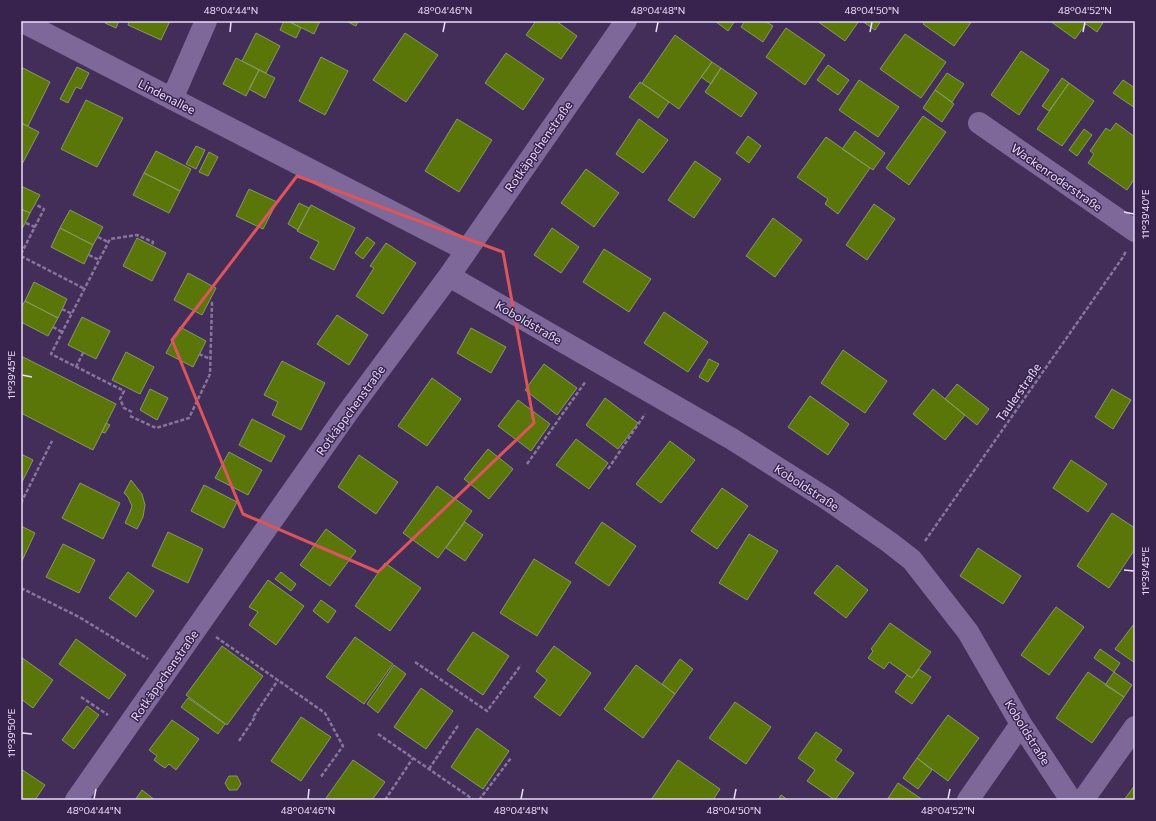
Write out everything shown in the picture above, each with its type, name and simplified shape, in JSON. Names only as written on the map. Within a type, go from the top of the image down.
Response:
[{"type":"street","name":"Lindenallee","points":[[21,21],[466,250]]},
{"type":"street","points":[[172,99],[206,21]]},
{"type":"street","name":"Rotkäppchenstraße","points":[[76,800],[348,412],[449,276],[626,21]]},
{"type":"street","name":"Wackenroderstraße","points":[[979,123],[1132,238]]},
{"type":"street","name":"Koboldstraße","points":[[449,276],[732,439],[827,499],[889,542],[912,560],[968,632],[1021,724],[1071,800]]},
{"type":"street","points":[[968,800],[1021,724]]},
{"type":"street","points":[[1083,800],[1135,727]]},
{"type":"path","points":[[35,204],[44,209],[21,255],[85,288]]},
{"type":"path","points":[[26,222],[35,227]]},
{"type":"path","points":[[124,391],[51,354],[110,239],[137,235],[153,242],[152,246]]},
{"type":"path","points":[[98,237],[108,242]]},
{"type":"path","name":"Taulerstraße","points":[[912,560],[1123,257],[1132,238]]},
{"type":"path","points":[[89,255],[99,260]]},
{"type":"path","points":[[130,416],[156,428],[189,418],[210,374],[212,303],[209,301]]},
{"type":"path","points":[[62,309],[72,314]]},
{"type":"path","points":[[53,327],[62,332]]},
{"type":"path","points":[[76,367],[83,353]]},
{"type":"path","points":[[199,354],[210,359]]},
{"type":"path","points":[[527,464],[598,363]]},
{"type":"path","points":[[126,387],[120,399],[124,408],[132,412]]},
{"type":"path","points":[[608,469],[657,397]]},
{"type":"path","points":[[21,503],[52,441]]},
{"type":"path","points":[[21,588],[79,617],[167,670]]},
{"type":"path","points":[[216,638],[325,713],[343,746],[320,778]]},
{"type":"path","points":[[415,662],[487,712],[521,664]]},
{"type":"path","points":[[239,741],[278,680]]},
{"type":"path","points":[[81,697],[109,715]]},
{"type":"path","points":[[429,769],[459,724]]},
{"type":"path","points":[[378,734],[474,800]]},
{"type":"path","points":[[385,800],[413,758]]},
{"type":"path","points":[[479,800],[511,758]]},
{"type":"highlighted area","points":[[297,176],[503,252],[534,423],[378,572],[243,514],[172,340]]},
{"type":"building","points":[[106,21],[119,21],[116,28],[105,23]]},
{"type":"building","points":[[129,21],[170,21],[161,40],[128,25]]},
{"type":"building","points":[[284,21],[288,21],[301,28],[296,38],[280,30]]},
{"type":"building","points":[[288,21],[320,21],[314,34]]},
{"type":"building","points":[[346,21],[358,21],[356,26]]},
{"type":"building","points":[[536,21],[556,21],[577,36],[561,59],[526,35]]},
{"type":"building","points":[[715,21],[735,21],[728,31]]},
{"type":"building","points":[[745,21],[765,21],[773,26],[763,42],[741,27]]},
{"type":"building","points":[[817,21],[859,21],[845,41]]},
{"type":"building","points":[[862,21],[881,21],[875,30]]},
{"type":"building","points":[[925,21],[972,21],[954,46],[923,24]]},
{"type":"building","points":[[1050,21],[1104,21],[1097,32],[1086,24],[1075,39]]},
{"type":"building","points":[[786,28],[825,55],[805,85],[766,57]]},
{"type":"building","points":[[256,33],[280,46],[266,73],[242,61]]},
{"type":"building","points":[[405,33],[438,55],[406,102],[373,80]]},
{"type":"building","points":[[905,34],[946,62],[921,98],[880,69]]},
{"type":"building","points":[[675,35],[712,62],[679,109],[642,83]]},
{"type":"building","points":[[1021,51],[1049,70],[1019,115],[991,95]]},
{"type":"building","points":[[506,53],[544,79],[523,110],[485,83]]},
{"type":"building","points":[[321,57],[348,71],[325,115],[299,101]]},
{"type":"building","points":[[236,58],[259,70],[246,96],[223,84]]},
{"type":"building","points":[[712,62],[721,68],[711,84],[701,77]]},
{"type":"building","points":[[828,65],[849,80],[838,95],[817,80]]},
{"type":"building","points":[[21,67],[50,82],[28,126],[21,123]]},
{"type":"building","points":[[77,67],[89,73],[81,89],[76,87],[68,103],[60,99]]},
{"type":"building","points":[[721,68],[757,93],[741,117],[705,92]]},
{"type":"building","points":[[259,70],[275,78],[265,98],[249,89]]},
{"type":"building","points":[[947,73],[964,84],[952,102],[935,90]]},
{"type":"building","points":[[1062,78],[1069,83],[1049,111],[1042,106]]},
{"type":"building","points":[[859,80],[899,107],[878,137],[839,110]]},
{"type":"building","points":[[1123,80],[1135,88],[1135,108],[1113,93]]},
{"type":"building","points":[[640,82],[669,102],[658,118],[629,97]]},
{"type":"building","points":[[1069,83],[1094,101],[1062,146],[1037,129]]},
{"type":"building","points":[[935,90],[954,104],[942,122],[923,108]]},
{"type":"building","points":[[86,100],[123,118],[97,167],[61,149]]},
{"type":"building","points":[[923,116],[946,132],[909,185],[886,168]]},
{"type":"building","points":[[457,119],[492,140],[459,192],[425,171]]},
{"type":"building","points":[[639,119],[668,140],[643,173],[616,154]]},
{"type":"building","points":[[21,123],[39,132],[21,166]]},
{"type":"building","points":[[1116,123],[1135,137],[1135,178],[1127,190],[1088,163],[1094,154],[1090,151],[1106,128],[1110,131]]},
{"type":"building","points":[[1084,129],[1092,135],[1077,156],[1069,150]]},
{"type":"building","points":[[855,131],[885,153],[873,170],[842,149]]},
{"type":"building","points":[[748,136],[761,146],[749,163],[736,153]]},
{"type":"building","points":[[826,137],[870,168],[838,214],[825,204],[828,199],[797,177]]},
{"type":"building","points":[[196,146],[205,150],[196,169],[186,164]]},
{"type":"building","points":[[156,151],[191,169],[180,191],[144,173]]},
{"type":"building","points":[[209,152],[218,157],[208,176],[199,172]]},
{"type":"building","points":[[695,161],[721,179],[694,218],[668,200]]},
{"type":"building","points":[[586,169],[619,193],[594,227],[561,203]]},
{"type":"building","points":[[144,173],[180,191],[169,213],[133,195]]},
{"type":"building","points":[[21,186],[40,195],[30,213],[21,209]]},
{"type":"building","points":[[249,189],[277,202],[263,229],[236,216]]},
{"type":"building","points":[[299,203],[309,208],[298,230],[288,224]]},
{"type":"building","points":[[874,204],[895,219],[867,260],[846,245]]},
{"type":"building","points":[[311,205],[355,228],[334,270],[310,258],[319,242],[297,231]]},
{"type":"building","points":[[21,209],[30,213],[21,231]]},
{"type":"building","points":[[70,210],[103,227],[93,245],[60,228]]},
{"type":"building","points":[[773,218],[802,240],[775,277],[746,256]]},
{"type":"building","points":[[60,228],[93,245],[84,264],[51,247]]},
{"type":"building","points":[[552,228],[579,247],[561,273],[534,255]]},
{"type":"building","points":[[367,237],[375,243],[363,259],[355,253]]},
{"type":"building","points":[[137,238],[166,253],[152,281],[123,266]]},
{"type":"building","points":[[386,243],[416,263],[383,314],[356,296],[374,268],[370,266]]},
{"type":"building","points":[[604,249],[651,279],[629,312],[583,282]]},
{"type":"building","points":[[188,273],[216,288],[202,315],[174,300]]},
{"type":"building","points":[[34,282],[67,299],[58,318],[25,301]]},
{"type":"building","points":[[25,301],[58,318],[48,336],[21,322],[21,308]]},
{"type":"building","points":[[664,312],[708,342],[688,372],[644,343]]},
{"type":"building","points":[[337,315],[368,335],[349,365],[317,344]]},
{"type":"building","points":[[82,317],[110,331],[96,359],[68,345]]},
{"type":"building","points":[[180,327],[206,341],[193,367],[166,353]]},
{"type":"building","points":[[471,328],[506,347],[491,373],[457,353]]},
{"type":"building","points":[[843,350],[887,381],[865,413],[821,383]]},
{"type":"building","points":[[126,352],[154,367],[140,394],[112,380]]},
{"type":"building","points":[[21,356],[116,404],[93,450],[21,413]]},
{"type":"building","points":[[709,359],[719,364],[708,382],[699,377]]},
{"type":"building","points":[[282,361],[325,383],[301,430],[272,415],[278,402],[264,395]]},
{"type":"building","points":[[544,364],[577,388],[557,415],[525,390]]},
{"type":"building","points":[[432,378],[461,399],[427,446],[398,426]]},
{"type":"building","points":[[957,384],[989,409],[977,425],[945,399]]},
{"type":"building","points":[[150,389],[168,398],[157,420],[140,410]]},
{"type":"building","points":[[933,389],[965,415],[945,440],[913,414]]},
{"type":"building","points":[[1112,389],[1131,400],[1113,429],[1095,417]]},
{"type":"building","points":[[810,396],[849,424],[828,455],[788,427]]},
{"type":"building","points":[[605,398],[638,423],[618,449],[586,425]]},
{"type":"building","points":[[518,400],[550,424],[531,451],[498,426]]},
{"type":"building","points":[[252,419],[285,436],[271,462],[239,445]]},
{"type":"building","points":[[106,423],[110,425],[105,433],[102,432]]},
{"type":"building","points":[[576,439],[608,463],[589,489],[556,465]]},
{"type":"building","points":[[670,441],[695,460],[661,503],[636,484]]},
{"type":"building","points":[[488,449],[513,469],[489,499],[464,479]]},
{"type":"building","points":[[229,452],[262,470],[248,495],[215,478]]},
{"type":"building","points":[[21,454],[33,460],[21,484]]},
{"type":"building","points":[[359,455],[398,482],[376,514],[338,487]]},
{"type":"building","points":[[1071,460],[1107,484],[1088,512],[1053,488]]},
{"type":"building","points":[[131,480],[142,494],[145,505],[143,517],[137,529],[125,523],[132,506],[128,497],[124,493]]},
{"type":"building","points":[[80,483],[120,503],[103,539],[62,518]]},
{"type":"building","points":[[204,485],[237,502],[224,528],[191,511]]},
{"type":"building","points":[[437,486],[472,511],[438,558],[403,533]]},
{"type":"building","points":[[722,488],[748,506],[717,549],[691,531]]},
{"type":"building","points":[[1112,513],[1135,528],[1135,549],[1109,588],[1077,566]]},
{"type":"building","points":[[465,522],[483,535],[465,561],[446,548]]},
{"type":"building","points":[[602,522],[636,546],[609,586],[575,563]]},
{"type":"building","points":[[21,526],[35,533],[21,563]]},
{"type":"building","points":[[326,529],[356,551],[330,586],[300,565]]},
{"type":"building","points":[[168,532],[203,549],[188,583],[152,566]]},
{"type":"building","points":[[749,534],[778,551],[747,600],[719,583]]},
{"type":"building","points":[[63,544],[95,560],[79,593],[46,577]]},
{"type":"building","points":[[978,548],[1021,576],[1003,604],[960,576]]},
{"type":"building","points":[[534,559],[571,582],[537,636],[500,613]]},
{"type":"building","points":[[385,563],[421,588],[390,631],[355,606]]},
{"type":"building","points":[[837,565],[868,590],[846,618],[814,593]]},
{"type":"building","points":[[128,572],[154,591],[136,617],[109,598]]},
{"type":"building","points":[[281,572],[296,584],[291,591],[275,579]]},
{"type":"building","points":[[268,580],[304,606],[276,645],[249,625],[258,612],[249,607]]},
{"type":"building","points":[[321,600],[336,611],[328,623],[313,611]]},
{"type":"building","points":[[1056,607],[1084,627],[1049,675],[1021,655]]},
{"type":"building","points":[[890,623],[931,652],[912,678],[889,662],[884,669],[868,658],[873,651],[871,649]]},
{"type":"building","points":[[1134,624],[1135,625],[1135,663],[1115,649]]},
{"type":"building","points":[[473,632],[509,656],[483,695],[447,670]]},
{"type":"building","points":[[355,637],[393,664],[364,704],[326,677]]},
{"type":"building","points":[[76,639],[126,675],[109,699],[59,664]]},
{"type":"building","points":[[222,646],[263,676],[227,725],[186,695]]},
{"type":"building","points":[[554,646],[591,673],[560,716],[534,697],[547,680],[536,671]]},
{"type":"building","points":[[1100,649],[1120,663],[1114,672],[1094,658]]},
{"type":"building","points":[[21,657],[53,680],[33,708],[21,699]]},
{"type":"building","points":[[680,659],[693,669],[675,694],[662,684]]},
{"type":"building","points":[[394,665],[406,674],[378,713],[367,704]]},
{"type":"building","points":[[636,665],[675,694],[643,738],[604,709]]},
{"type":"building","points":[[919,669],[931,677],[912,704],[895,692],[907,675],[912,678]]},
{"type":"building","points":[[1088,672],[1124,697],[1092,743],[1056,718]]},
{"type":"building","points":[[1114,672],[1132,685],[1124,697],[1105,685]]},
{"type":"building","points":[[421,688],[453,711],[426,749],[394,727]]},
{"type":"building","points":[[188,698],[225,724],[218,734],[181,707]]},
{"type":"building","points":[[735,702],[771,727],[746,764],[709,738]]},
{"type":"building","points":[[87,706],[99,715],[74,749],[62,740]]},
{"type":"building","points":[[948,715],[979,738],[948,781],[917,758]]},
{"type":"building","points":[[301,717],[331,737],[301,781],[271,761]]},
{"type":"building","points":[[172,720],[199,739],[176,770],[169,764],[165,768],[159,764],[154,760],[157,756],[149,750]]},
{"type":"building","points":[[477,728],[509,751],[483,789],[451,767]]},
{"type":"building","points":[[816,732],[842,750],[835,760],[854,773],[835,800],[807,781],[815,770],[798,758]]},
{"type":"building","points":[[917,758],[932,770],[918,789],[903,778]]},
{"type":"building","points":[[353,760],[385,782],[372,800],[329,800],[326,798]]},
{"type":"building","points":[[678,760],[720,789],[713,800],[651,800]]},
{"type":"building","points":[[21,769],[45,785],[35,800],[21,800]]},
{"type":"building","points":[[229,776],[237,776],[241,784],[237,790],[229,790],[225,783]]},
{"type":"building","points":[[898,783],[923,800],[887,800]]},
{"type":"building","points":[[1135,785],[1135,800],[1124,800]]},
{"type":"building","points":[[142,790],[155,800],[135,800]]},
{"type":"building","points":[[781,795],[788,800],[778,800]]}]
